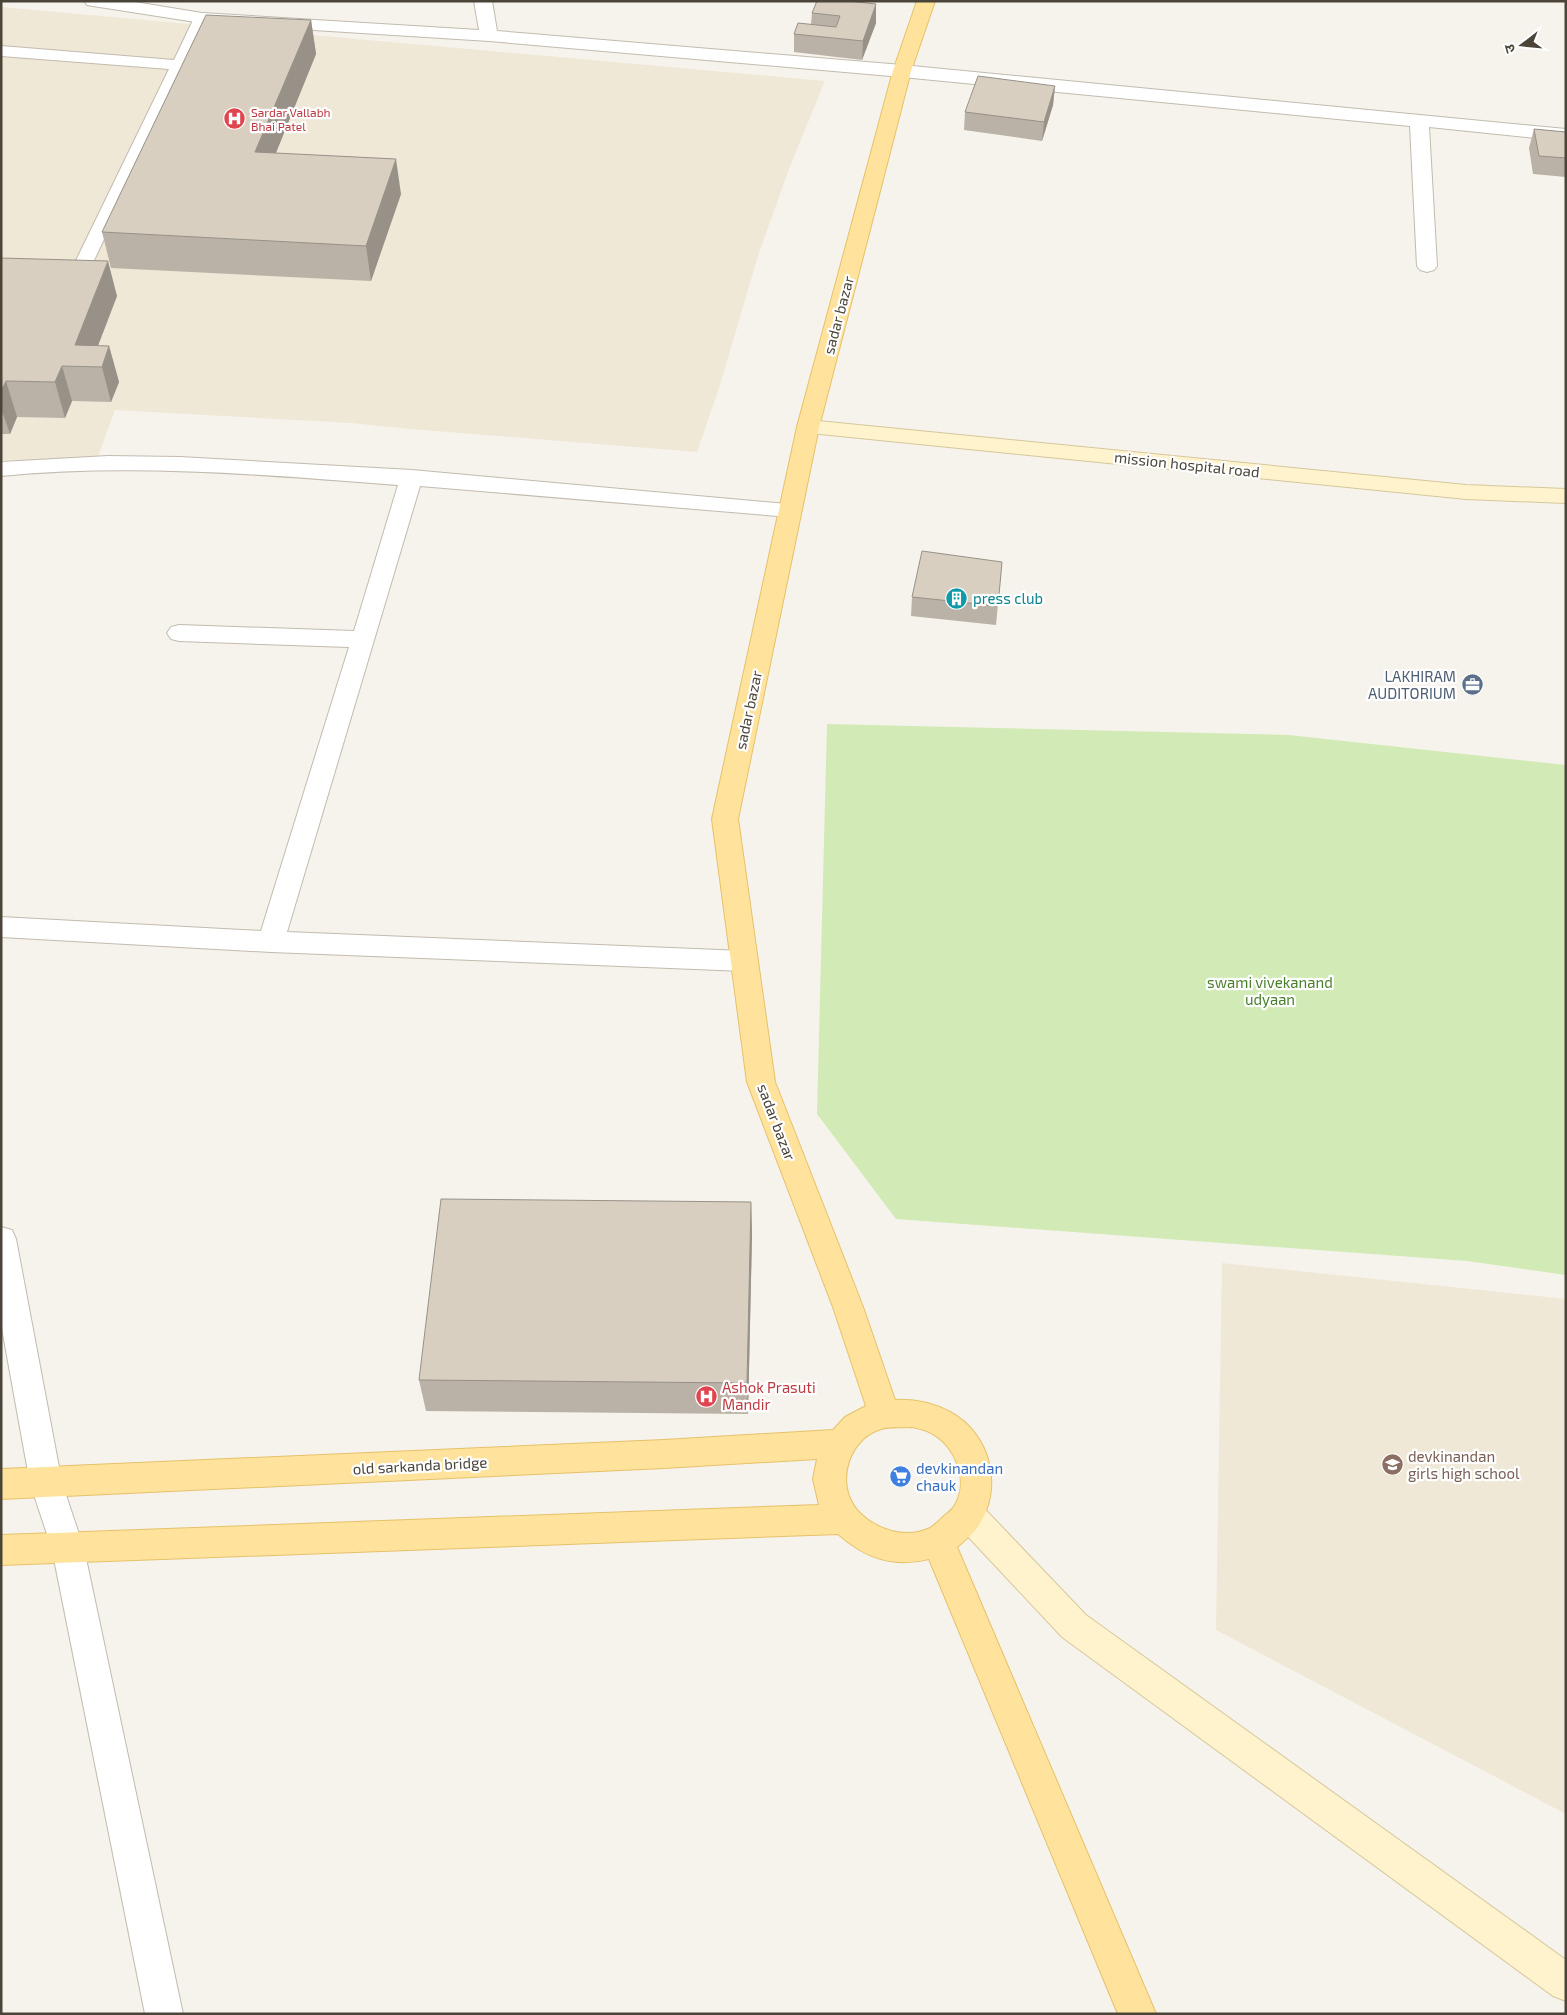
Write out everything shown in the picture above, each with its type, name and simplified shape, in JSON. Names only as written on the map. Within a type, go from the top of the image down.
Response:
[{"type":"main road","name":"sadar bazar","points":[[884,1414],[848,1307],[761,1082],[724,819],[808,427],[902,72],[926,1]]},
{"type":"main road","points":[[912,1413],[939,1422],[961,1439],[975,1464],[977,1490],[969,1516],[938,1541],[922,1547],[893,1548],[865,1538],[843,1519],[830,1495],[829,1468],[838,1444],[858,1424],[884,1414],[912,1413]]},
{"type":"main road","name":"old sarkanda bridge","points":[[1,1484],[838,1444]]},
{"type":"main road","points":[[1,1550],[843,1519]]},
{"type":"main road","points":[[938,1541],[1137,2014]]},
{"type":"street","points":[[93,1],[202,18],[489,36],[902,72],[1566,135]]},
{"type":"street","points":[[483,1],[489,36]]},
{"type":"street","points":[[1419,121],[1427,266]]},
{"type":"street","name":"mission hospital road","points":[[808,427],[1456,491],[1566,496]]},
{"type":"street","points":[[1,469],[66,463],[122,461],[412,477],[790,510]]},
{"type":"street","points":[[271,942],[412,477]]},
{"type":"street","points":[[179,633],[363,640]]},
{"type":"street","points":[[1,927],[271,942],[744,961]]},
{"type":"street","points":[[1,1239],[46,1483],[68,1549],[164,2014]]},
{"type":"street","points":[[969,1516],[1074,1626],[1566,1983]]},
{"type":"lane","points":[[76,279],[202,18]]},
{"type":"lane","points":[[1,51],[178,65]]},
{"type":"shaded area","points":[[1,7],[825,81],[789,169],[758,256],[720,385],[697,452],[351,423],[115,410],[97,459],[1,460]]},
{"type":"shaded area","name":"devkinandan girls high school","points":[[1222,1263],[1566,1299],[1566,1814],[1216,1630]]},
{"type":"green space","name":"swami vivekanand udyaan","points":[[827,724],[1289,735],[1566,765],[1566,1275],[1467,1261],[896,1219],[817,1114]]},
{"type":"building","points":[[817,1],[848,1],[876,4],[863,41],[794,34],[798,23],[836,27],[840,16],[812,13]]},
{"type":"building","name":"Sardar Vallabh Bhai Patel","points":[[206,15],[311,20],[255,152],[396,159],[366,246],[102,232]]},
{"type":"building","points":[[978,76],[1055,86],[1044,122],[965,112]]},
{"type":"building","points":[[1534,129],[1566,132],[1566,158],[1539,156]]},
{"type":"building","points":[[1,258],[108,261],[75,345],[109,346],[102,367],[62,366],[55,382],[6,381],[1,391]]},
{"type":"building","points":[[922,551],[1002,562],[998,606],[912,597]]},
{"type":"building","points":[[441,1199],[751,1202],[747,1383],[419,1380]]},
{"type":"place","name":"Sardar Vallabh Bhai Patel","points":[[235,119]]},
{"type":"place","name":"press club","points":[[957,598]]},
{"type":"place","name":"LAKHIRAM AUDITORIUM","points":[[1472,685]]},
{"type":"place","name":"Ashok Prasuti Mandir","points":[[706,1396]]},
{"type":"place","name":"devkinandan girls high school","points":[[1392,1465]]},
{"type":"place","name":"devkinandan chauk","points":[[900,1477]]}]
